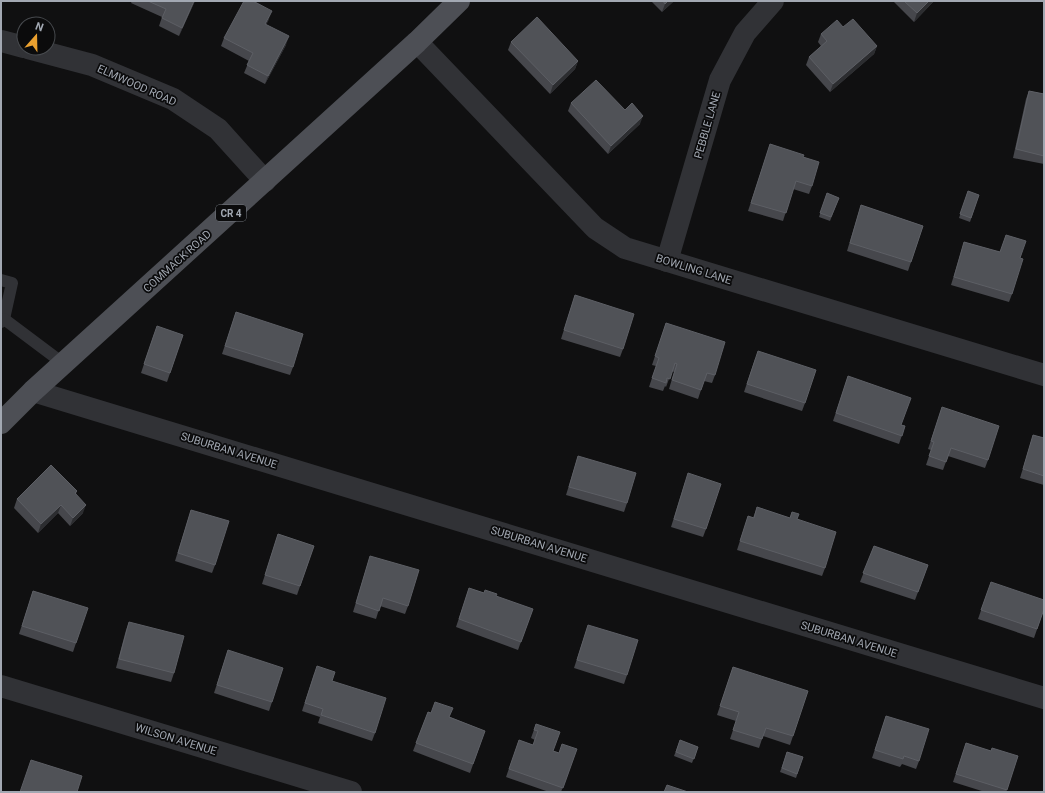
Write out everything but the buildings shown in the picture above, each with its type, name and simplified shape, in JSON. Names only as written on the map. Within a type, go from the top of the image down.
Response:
[{"type":"main road","name":"COMMACK ROAD","points":[[1,423],[33,391],[417,42],[459,1]]},
{"type":"street","name":"PEBBLE LANE","points":[[667,261],[720,80],[745,33],[773,1]]},
{"type":"street","points":[[1,41],[16,45]]},
{"type":"street","name":"BOWLING LANE","points":[[417,42],[595,228],[625,248],[1044,375]]},
{"type":"street","name":"ELMWOOD ROAD","points":[[56,55],[92,65],[172,99],[218,129],[265,181]]},
{"type":"street","name":"SUBURBAN AVENUE","points":[[33,391],[1044,698]]},
{"type":"street","name":"WILSON AVENUE","points":[[1,686],[351,792]]},
{"type":"lane","points":[[1,280],[12,283],[3,320],[64,364]]}]
